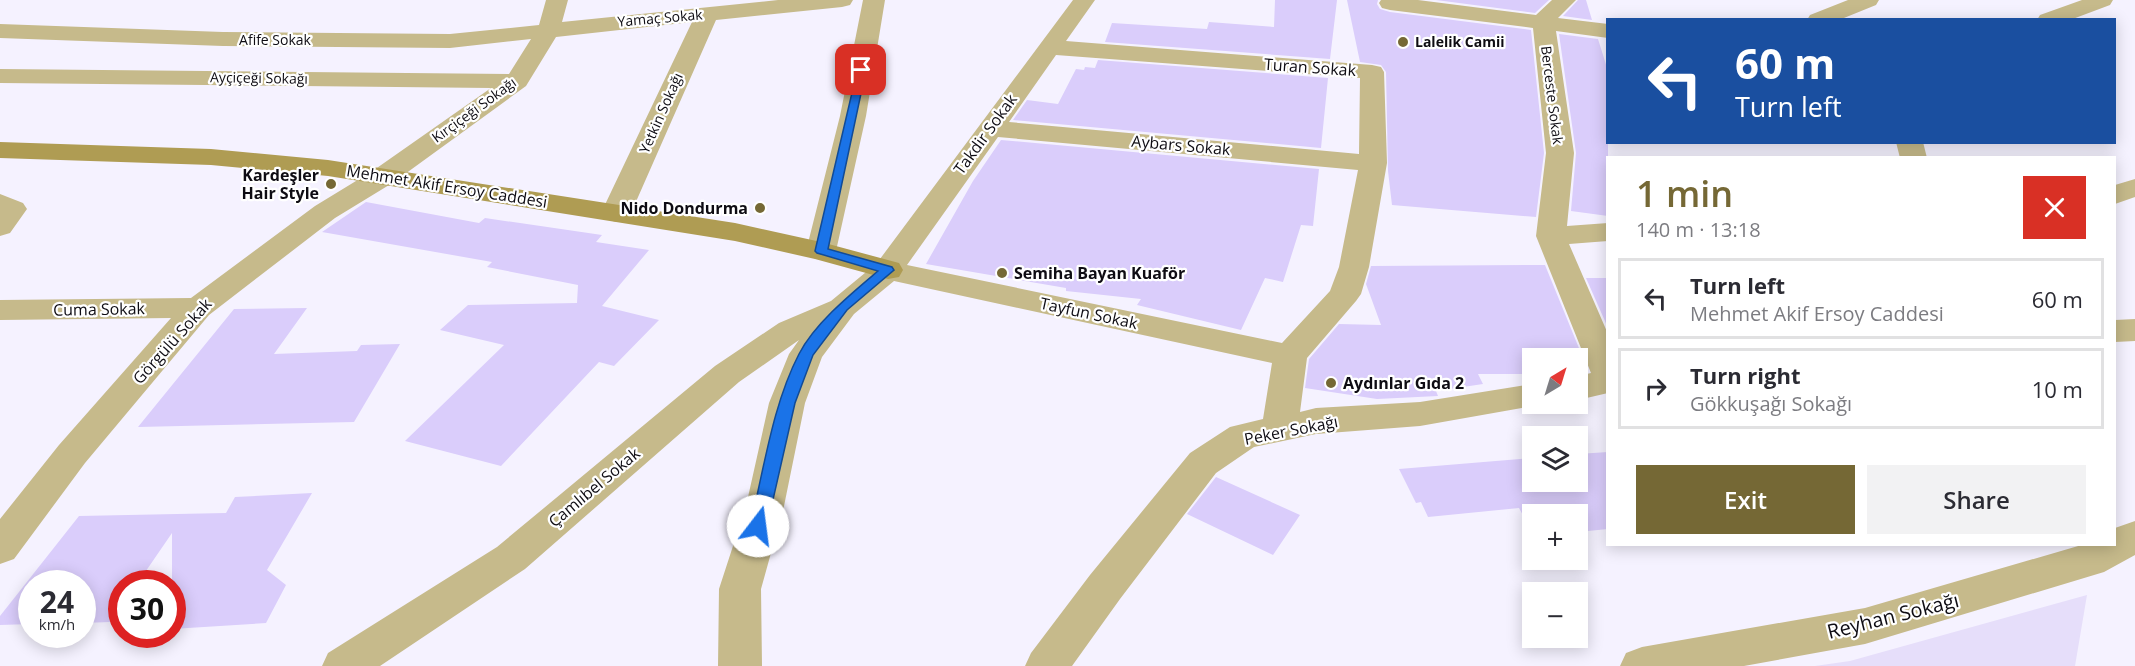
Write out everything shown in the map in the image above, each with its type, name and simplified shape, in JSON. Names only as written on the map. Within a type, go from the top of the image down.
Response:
[{"type":"street","name":"Kırçiçeği Sokağı","points":[[384,176],[517,81],[549,29],[557,0]]},
{"type":"street","name":"Yamaç Sokak","points":[[549,29],[842,0]]},
{"type":"street","points":[[821,251],[853,116],[874,0]]},
{"type":"street","name":"Takdir Sokak","points":[[843,308],[888,270],[1084,0]]},
{"type":"street","name":"Berceste Sokak","points":[[1566,0],[1545,18],[1544,24],[1560,153],[1551,236],[1606,369]]},
{"type":"street","points":[[2053,18],[2102,0]]},
{"type":"street","points":[[1390,3],[1606,32]]},
{"type":"street","points":[[1824,18],[1857,7]]},
{"type":"street","name":"Yetkin Sokağı","points":[[616,213],[707,14]]},
{"type":"street","name":"Afife Sokak","points":[[3,34],[450,41],[502,37],[549,29]]},
{"type":"street","name":"Turan Sokak","points":[[1048,47],[1372,72],[1373,163],[1354,267],[1346,294],[1290,356]]},
{"type":"street","name":"Ayçiçeği Sokağı","points":[[0,75],[517,81]]},
{"type":"street","name":"Aybars Sokak","points":[[989,128],[1373,163]]},
{"type":"street","name":"Mehmet Akif Ersoy Caddesi","points":[[2,152],[211,157],[328,168],[735,232],[821,251],[888,270]]},
{"type":"street","name":"Görgülü Sokak","points":[[0,548],[72,454],[198,308],[325,212],[384,176]]},
{"type":"street","points":[[2116,195],[2135,187]]},
{"type":"street","points":[[0,203],[13,209],[0,227]]},
{"type":"street","points":[[1551,236],[1606,232]]},
{"type":"street","name":"Tayfun Sokak","points":[[888,270],[1290,356]]},
{"type":"street","name":"Cuma Sokak","points":[[0,310],[198,308]]},
{"type":"street","points":[[740,666],[740,589],[765,506],[787,403],[806,354],[843,308]]},
{"type":"street","name":"Çamlıbel Sokak","points":[[344,666],[511,558],[727,375],[791,330],[843,308]]},
{"type":"street","points":[[2116,331],[2135,330]]},
{"type":"street","points":[[1280,428],[1290,356]]},
{"type":"street","points":[[1588,386],[1606,381]]},
{"type":"street","name":"Peker Sokağı","points":[[1047,666],[1105,587],[1203,463],[1243,436],[1316,421],[1420,414],[1522,398]]},
{"type":"street","name":"Reyhan Sokağı","points":[[1642,666],[1865,626],[2090,561],[2135,536]]},
{"type":"shaded area","points":[[2087,595],[2075,666],[1815,666],[1850,661]]},
{"type":"building","points":[[1275,0],[1337,0],[1330,59],[1105,42],[1112,23],[1207,29],[1209,22],[1274,27]]},
{"type":"building","points":[[1347,0],[1378,0],[1377,4],[1380,9],[1390,12],[1531,30],[1544,153],[1536,217],[1392,205],[1388,171],[1386,72],[1381,65],[1360,62]]},
{"type":"building","points":[[1436,0],[1549,0],[1535,13]]},
{"type":"building","points":[[1578,0],[1586,0],[1592,20],[1563,16]]},
{"type":"building","points":[[1559,34],[1598,39],[1606,65],[1608,156],[1606,156],[1606,216],[1571,211],[1576,153]]},
{"type":"building","points":[[1098,60],[1328,78],[1321,148],[1013,120],[1027,100],[1058,104],[1076,69],[1095,68]]},
{"type":"building","points":[[1001,140],[1319,169],[1313,226],[1301,225],[1283,282],[1265,278],[1241,330],[1137,305],[1141,299],[1066,291],[1066,288],[926,264],[973,181]]},
{"type":"building","points":[[366,202],[479,223],[485,218],[602,235],[596,242],[649,250],[602,306],[659,320],[614,366],[599,362],[501,466],[405,441],[504,345],[440,330],[468,305],[577,303],[578,285],[487,267],[492,262],[322,232]]},
{"type":"building","points":[[1545,265],[1579,348],[1522,348],[1522,374],[1478,374],[1483,384],[1436,391],[1438,396],[1377,399],[1305,388],[1309,359],[1339,324],[1381,325],[1366,284],[1371,266]]},
{"type":"building","points":[[1586,278],[1606,278],[1606,323]]},
{"type":"building","points":[[307,308],[274,354],[357,351],[361,345],[400,344],[354,422],[138,427],[234,309]]},
{"type":"building","points":[[1606,452],[1606,529],[1588,531],[1588,504],[1522,504],[1522,514],[1519,508],[1428,517],[1421,502],[1416,503],[1399,469],[1522,459],[1522,492],[1588,492],[1588,453]]},
{"type":"building","points":[[1216,477],[1300,515],[1273,555],[1187,514]]},
{"type":"building","points":[[312,493],[267,570],[286,585],[266,623],[186,628],[186,570],[172,570],[172,533],[147,570],[108,570],[108,622],[96,622],[96,570],[36,570],[79,516],[226,513],[235,497]]},
{"type":"building","points":[[18,593],[18,624],[0,625],[0,616]]},
{"type":"place","name":"Lalelik Camii","points":[[1403,42]]},
{"type":"place","name":"Kardeşler Hair Style","points":[[331,184]]},
{"type":"place","name":"Nido Dondurma","points":[[760,208]]},
{"type":"place","name":"Semiha Bayan Kuaför","points":[[1002,273]]},
{"type":"place","name":"Aydınlar Gıda 2","points":[[1331,383]]},
{"type":"route","points":[[758,526],[765,506],[787,403],[806,354],[843,308],[888,270],[821,251],[853,116],[861,70]]}]
